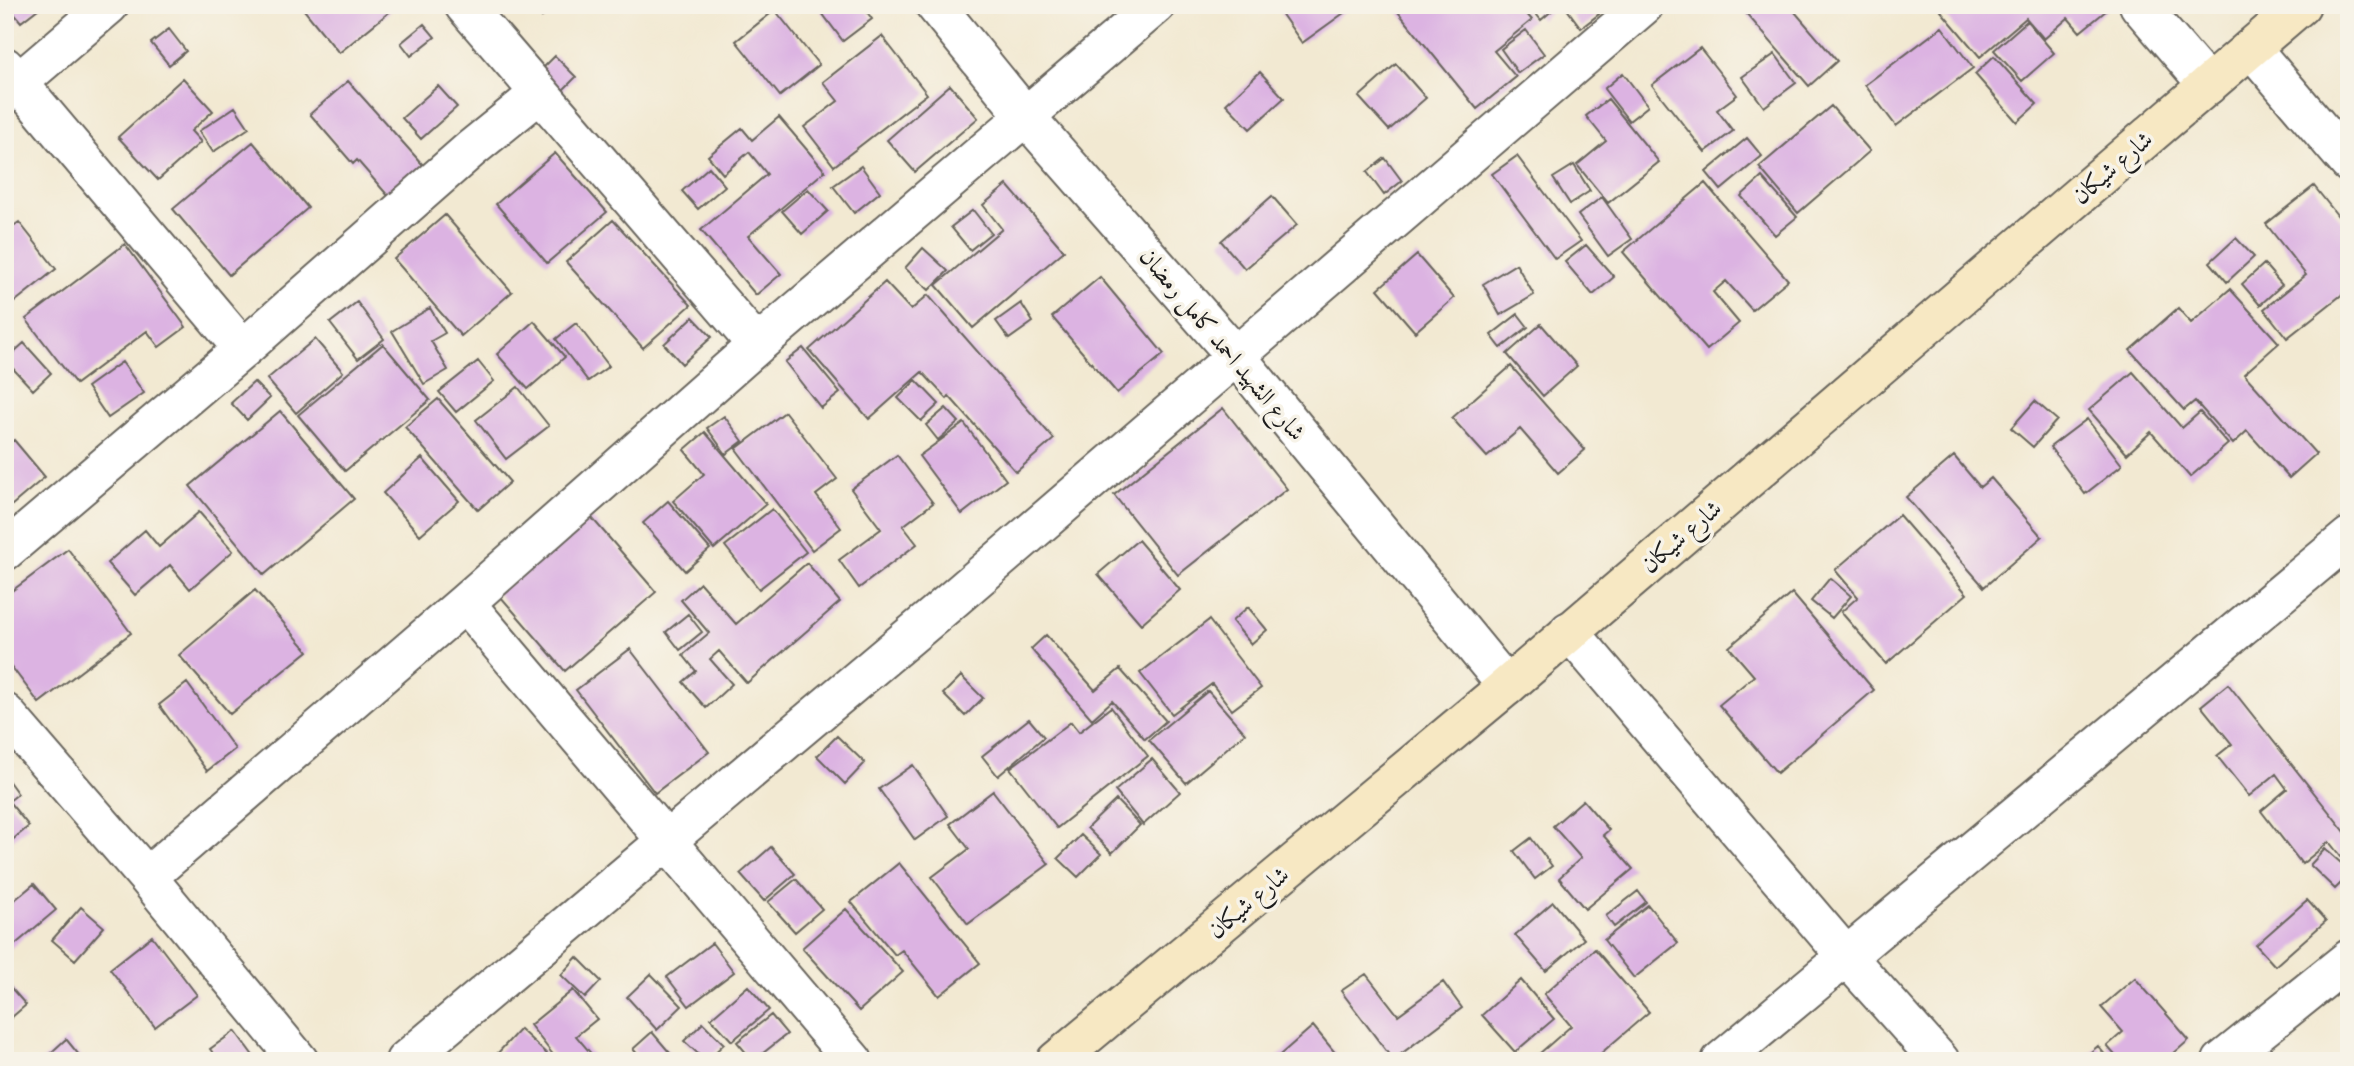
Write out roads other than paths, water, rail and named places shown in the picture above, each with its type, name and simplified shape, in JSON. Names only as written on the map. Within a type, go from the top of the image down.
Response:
[{"type":"street","points":[[109,5],[10,81],[243,349]]},
{"type":"street","points":[[464,5],[757,345]]},
{"type":"street","name":"شارع الشهيد احمد كامل رمضان","points":[[935,5],[1026,117],[1235,355],[1507,686]]},
{"type":"street","points":[[147,877],[465,603],[757,345],[1156,5]]},
{"type":"street","points":[[405,1061],[936,614],[1644,5]]},
{"type":"street","points":[[2139,5],[2208,85]]},
{"type":"street","name":"شارع شيكان","points":[[1056,1061],[1507,686],[2301,5]]},
{"type":"street","points":[[2251,48],[2349,163]]},
{"type":"street","points":[[5,551],[243,349],[471,149],[540,93]]},
{"type":"street","points":[[1721,1061],[1845,954],[2349,537]]},
{"type":"street","points":[[465,603],[667,838],[853,1061]]},
{"type":"street","points":[[1569,631],[1940,1061]]},
{"type":"street","points":[[5,713],[147,877],[299,1061]]},
{"type":"street","points":[[2222,1061],[2349,958]]}]
